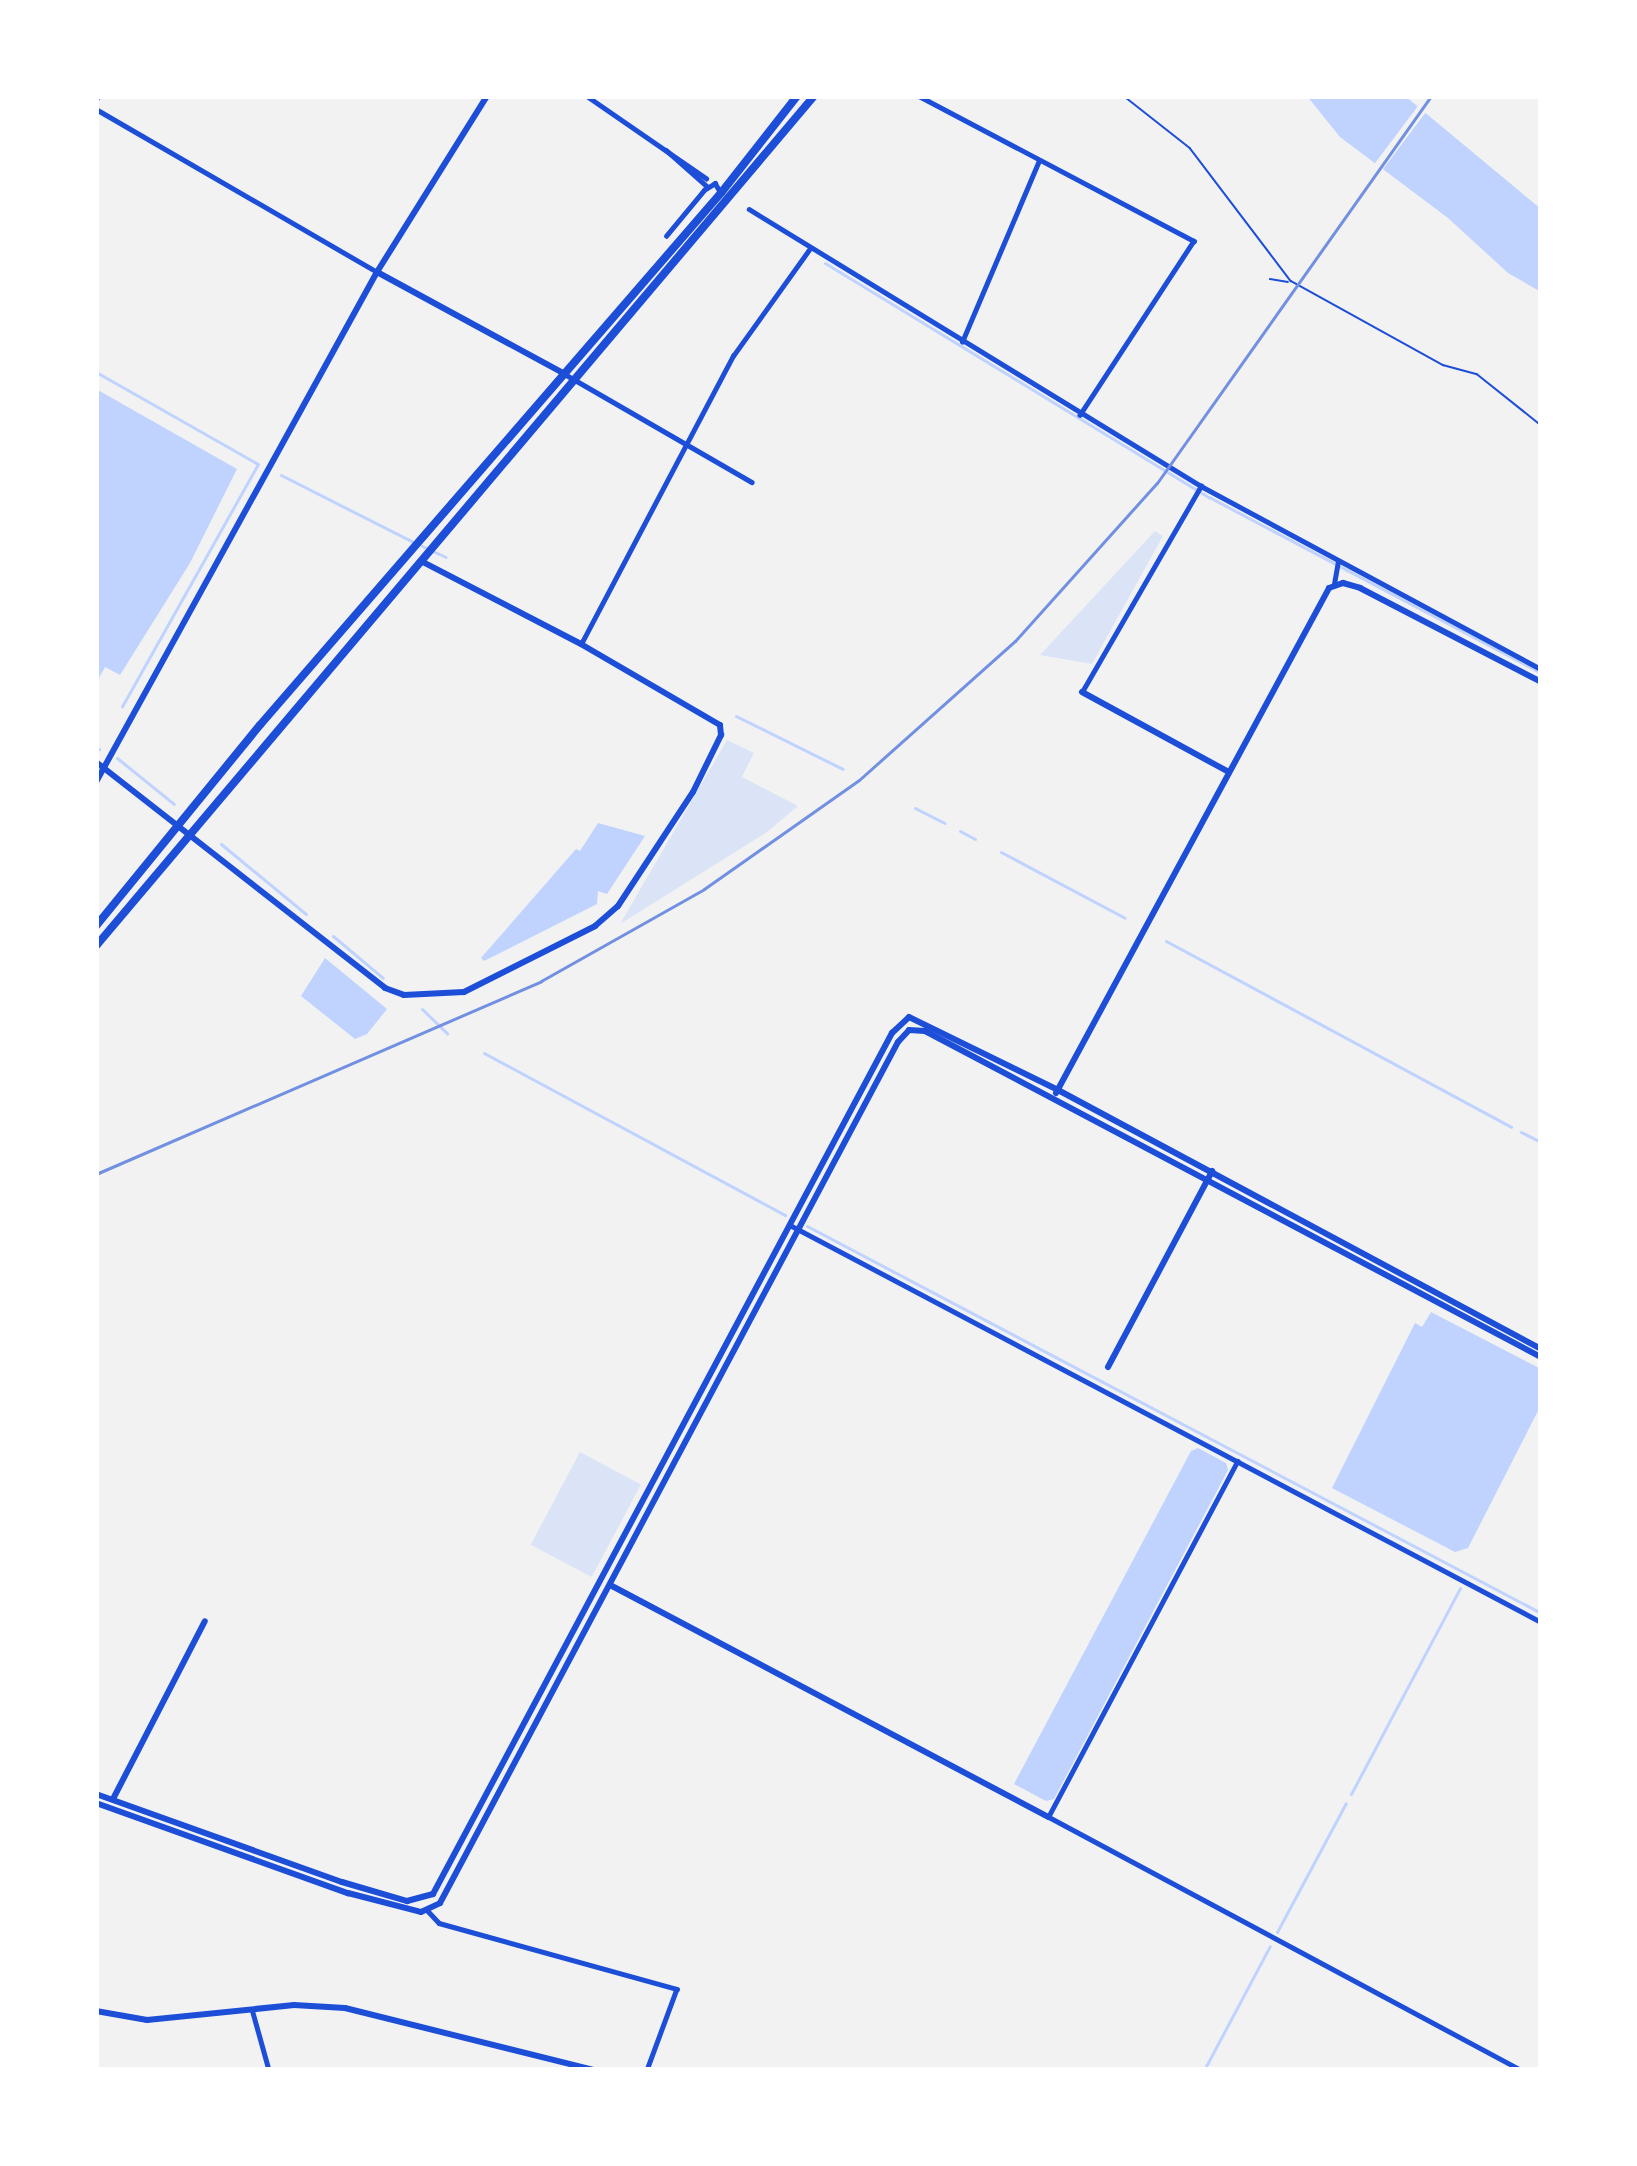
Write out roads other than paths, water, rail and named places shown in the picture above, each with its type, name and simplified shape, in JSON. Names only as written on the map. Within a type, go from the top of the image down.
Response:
[{"type":"main road","points":[[99,923],[721,193],[797,96]]},
{"type":"main road","points":[[96,946],[814,96]]},
{"type":"street","points":[[97,778],[100,765],[376,272],[487,96]]},
{"type":"street","points":[[587,96],[706,178]]},
{"type":"street","points":[[919,96],[1194,242],[1080,415]]},
{"type":"street","points":[[96,109],[376,272],[689,442],[752,482]]},
{"type":"street","points":[[665,150],[708,187]]},
{"type":"street","points":[[962,342],[1039,161]]},
{"type":"street","points":[[666,236],[708,187],[715,183],[721,193]]},
{"type":"street","points":[[749,209],[1201,486],[1541,669]]},
{"type":"street","points":[[581,644],[734,356],[811,248]]},
{"type":"street","points":[[1201,486],[1082,692],[1229,772]]},
{"type":"street","points":[[100,765],[385,988],[404,995],[448,996],[498,978],[613,911],[693,792],[721,735],[716,718],[421,561]]},
{"type":"street","points":[[1053,1100],[1324,593],[1334,584],[1338,562]]},
{"type":"street","points":[[1334,584],[1360,588],[1541,682]]},
{"type":"street","points":[[96,1803],[407,1901],[426,1900],[449,1869],[900,1021],[919,1018],[1541,1353]]},
{"type":"street","points":[[96,1793],[110,1804],[271,1869],[412,1911],[428,1911],[445,1895],[898,1042],[910,1030],[925,1031],[1206,1182],[1541,1353]]},
{"type":"street","points":[[1108,1367],[1211,1172]]},
{"type":"street","points":[[790,1225],[1541,1622]]},
{"type":"street","points":[[1049,1816],[1238,1461]]},
{"type":"street","points":[[602,1580],[1520,2070]]},
{"type":"street","points":[[110,1804],[206,1621]]},
{"type":"street","points":[[428,1911],[439,1923],[677,1989],[647,2070]]},
{"type":"street","points":[[96,2011],[147,2020],[252,2009],[345,2008],[594,2070]]},
{"type":"street","points":[[252,2009],[269,2070]]},
{"type":"water","points":[[1307,96],[1405,96],[1541,209],[1541,292],[1508,273],[1448,218],[1340,137]]},
{"type":"water","points":[[96,389],[237,469],[190,563],[120,675],[105,667],[96,683]]},
{"type":"water","points":[[598,823],[645,836],[607,894],[598,891],[597,904],[484,961],[481,958],[576,849],[580,851]]},
{"type":"water","points":[[325,958],[387,1009],[367,1034],[355,1039],[301,996]]},
{"type":"water","points":[[1431,1312],[1541,1369],[1541,1405],[1468,1548],[1455,1552],[1332,1488],[1415,1323],[1422,1327]]},
{"type":"water","points":[[1198,1448],[1226,1463],[1228,1470],[1054,1799],[1046,1801],[1014,1784],[1191,1451]]},
{"type":"waterway","points":[[825,263],[1209,497],[1541,673]]},
{"type":"waterway","points":[[96,372],[258,464],[122,706]]},
{"type":"waterway","points":[[281,475],[413,542]]},
{"type":"waterway","points":[[422,546],[446,557]]},
{"type":"waterway","points":[[736,716],[843,769]]},
{"type":"waterway","points":[[117,758],[174,804]]},
{"type":"waterway","points":[[915,808],[944,823]]},
{"type":"waterway","points":[[960,831],[975,839]]},
{"type":"waterway","points":[[221,844],[306,914]]},
{"type":"waterway","points":[[1001,852],[1125,918]]},
{"type":"waterway","points":[[333,936],[383,978]]},
{"type":"waterway","points":[[1166,941],[1511,1127]]},
{"type":"waterway","points":[[422,1009],[447,1033]]},
{"type":"waterway","points":[[484,1053],[785,1215]]},
{"type":"waterway","points":[[1521,1132],[1541,1142]]},
{"type":"waterway","points":[[807,1226],[1541,1613]]},
{"type":"waterway","points":[[1351,1794],[1460,1588]]},
{"type":"waterway","points":[[1277,1932],[1346,1803]]},
{"type":"waterway","points":[[1204,2070],[1270,1946]]},
{"type":"railway","points":[[96,1174],[541,981],[704,889],[859,780],[1015,641],[1157,483],[1431,96]]}]
